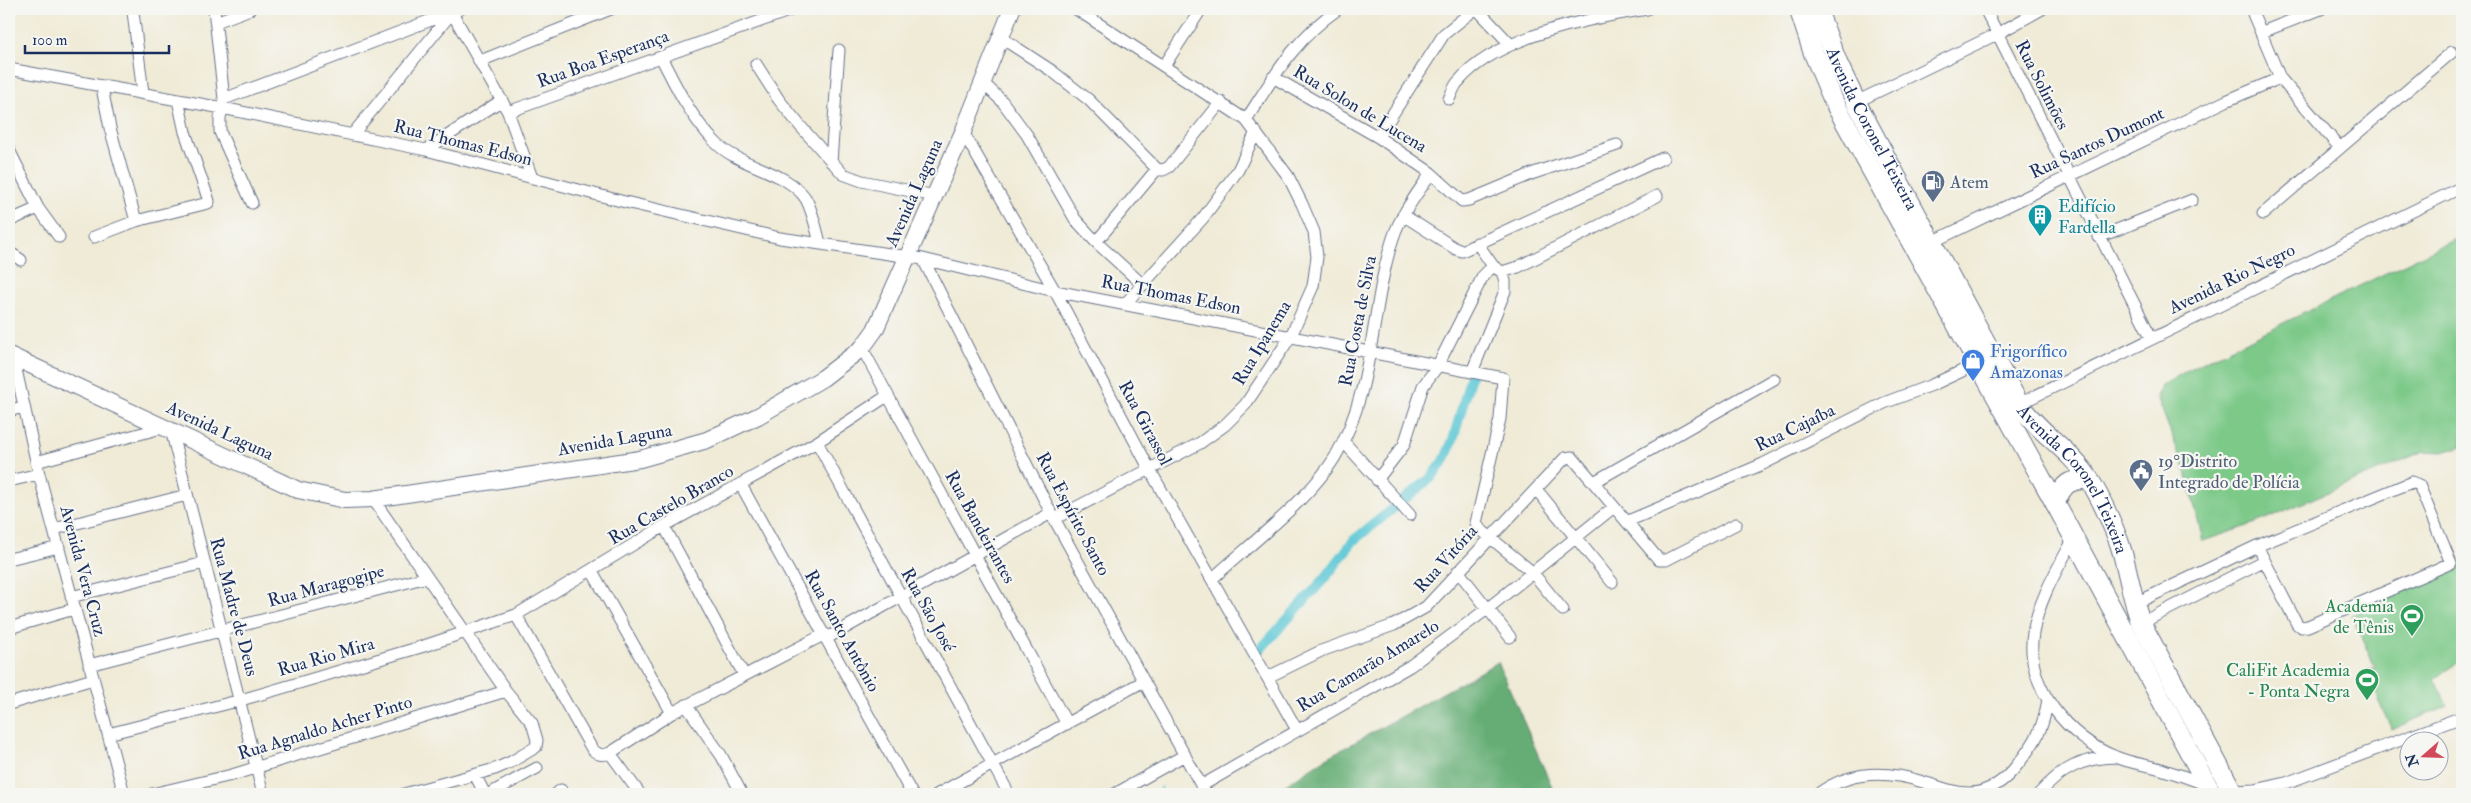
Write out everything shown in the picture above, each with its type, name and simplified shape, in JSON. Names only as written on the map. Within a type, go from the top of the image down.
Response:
[{"type":"highway","name":"Avenida Coronel Teixeira","points":[[1799,9],[1813,52],[1834,102],[2055,503],[2209,790]]},
{"type":"highway","name":"Avenida Coronel Teixeira","points":[[1817,9],[1838,64],[1856,102],[1930,243],[2019,404],[2031,419],[2070,456],[2089,479],[2119,542],[2134,604],[2141,623],[2234,793]]},
{"type":"highway","points":[[2055,503],[2065,485],[2077,480],[2089,479]]},
{"type":"main road","name":"Avenida Laguna","points":[[11,356],[169,428],[298,490],[345,500],[373,499],[640,459],[707,440],[765,412],[823,378],[862,348],[875,330],[916,257],[935,196],[1012,9]]},
{"type":"street","points":[[214,9],[223,103],[220,132],[252,203]]},
{"type":"street","points":[[216,22],[250,9]]},
{"type":"street","points":[[480,61],[611,9]]},
{"type":"street","name":"Rua Boa Esperança","points":[[508,112],[794,9]]},
{"type":"street","name":"Rua Ipanema","points":[[610,753],[686,705],[901,597],[976,553],[1150,470],[1200,443],[1225,425],[1245,405],[1291,336],[1313,286],[1317,257],[1314,232],[1288,176],[1246,120],[1076,9]]},
{"type":"street","points":[[1246,120],[1286,57],[1309,32],[1338,9]]},
{"type":"street","points":[[1378,137],[1444,34],[1476,9],[1511,45]]},
{"type":"street","points":[[1449,99],[1457,82],[1475,66],[1511,45],[1560,27],[1647,9]]},
{"type":"street","name":"Rua Solimões","points":[[1985,9],[2099,237],[2152,337]]},
{"type":"street","points":[[1856,102],[1997,34],[2042,9]]},
{"type":"street","points":[[2251,9],[2280,78],[2340,148]]},
{"type":"street","points":[[2262,32],[2321,9]]},
{"type":"street","points":[[223,103],[454,10]]},
{"type":"street","points":[[454,10],[508,112],[532,178]]},
{"type":"street","points":[[352,135],[454,10]]},
{"type":"street","points":[[1164,66],[1200,10]]},
{"type":"street","points":[[134,12],[143,93]]},
{"type":"street","points":[[1000,37],[1052,71],[1089,100],[1157,169],[1163,170],[1169,167],[1221,102]]},
{"type":"street","points":[[831,162],[839,50]]},
{"type":"street","points":[[2263,214],[2452,52]]},
{"type":"street","points":[[661,57],[679,94],[716,144],[736,158],[796,188],[805,199],[820,243]]},
{"type":"street","points":[[756,64],[779,100],[843,174],[862,181],[935,196]]},
{"type":"street","name":"Rua Thomas Edson","points":[[9,69],[102,88],[178,100],[223,103],[352,135],[426,150],[532,178],[780,238],[916,257],[1055,291],[1291,336],[1436,367],[1503,378],[1496,442],[1477,520],[1480,529],[1490,536]]},
{"type":"street","name":"Rua Solon de Lucena","points":[[1273,78],[1378,137],[1431,173],[1458,198],[1466,201],[1534,173],[1617,145]]},
{"type":"street","name":"Rua Santos Dumont","points":[[1930,243],[2068,176],[2280,78]]},
{"type":"street","points":[[981,81],[1002,101],[1027,136],[1075,219],[1096,242],[1142,285]]},
{"type":"street","points":[[102,88],[110,128],[136,221]]},
{"type":"street","points":[[94,237],[136,221],[206,205],[209,201],[185,132],[178,100]]},
{"type":"street","points":[[426,150],[502,100]]},
{"type":"street","name":"Rua Girassol","points":[[962,132],[1055,291],[1150,470],[1297,730]]},
{"type":"street","points":[[1125,304],[1203,218],[1232,178],[1256,132]]},
{"type":"street","points":[[9,150],[38,208],[59,237]]},
{"type":"street","points":[[1402,215],[1456,250],[1462,251],[1663,158]]},
{"type":"street","points":[[1096,242],[1157,169]]},
{"type":"street","name":"Rua Costa de Silva","points":[[1212,579],[1304,495],[1322,476],[1343,441],[1368,373],[1376,308],[1393,239],[1402,215],[1431,173]]},
{"type":"street","name":"Avenida Rio Negro","points":[[2019,404],[2152,337],[2462,188]]},
{"type":"street","points":[[1377,480],[1404,445],[1423,386],[1436,367],[1483,276],[1497,269],[1518,266],[1657,196]]},
{"type":"street","points":[[2099,237],[2192,200]]},
{"type":"street","points":[[9,221],[38,208]]},
{"type":"street","points":[[1472,372],[1505,291],[1505,281],[1477,243]]},
{"type":"street","points":[[9,252],[21,260]]},
{"type":"street","name":"Rua Espírito Santo","points":[[916,257],[1052,516],[1204,790]]},
{"type":"street","name":"Rua Bandeirantes","points":[[862,348],[976,553],[1067,724]]},
{"type":"street","name":"Avenida Vera Cruz","points":[[11,356],[39,474],[124,794]]},
{"type":"street","name":"Rua Cajaíba","points":[[1628,521],[1763,464],[1884,403],[1932,385],[1977,364]]},
{"type":"street","points":[[1736,524],[1666,560],[1660,560],[1594,482],[1774,379]]},
{"type":"street","name":"Rua Castelo Branco","points":[[466,633],[516,615],[664,526],[817,442],[887,396]]},
{"type":"street","points":[[9,410],[22,407]]},
{"type":"street","points":[[36,462],[169,428]]},
{"type":"street","name":"Rua Madre de Deus","points":[[169,428],[264,794]]},
{"type":"street","points":[[1343,441],[1410,515]]},
{"type":"street","name":"Rua São José","points":[[817,442],[1009,794]]},
{"type":"street","name":"Rua Vitória","points":[[1268,677],[1321,650],[1412,616],[1439,595],[1490,536],[1565,458],[1572,457],[1594,482]]},
{"type":"street","points":[[9,481],[39,474]]},
{"type":"street","points":[[2134,604],[2257,546],[2416,482],[2451,563],[2308,626],[2301,627],[2297,624],[2263,561],[2257,546]]},
{"type":"street","name":"Rua Santo Antônio","points":[[740,485],[826,636],[912,794]]},
{"type":"street","points":[[1536,489],[1612,582]]},
{"type":"street","points":[[54,529],[187,495]]},
{"type":"street","points":[[373,499],[506,691],[532,723],[537,740],[536,746],[511,762],[475,775],[404,794]]},
{"type":"street","name":"Rua Camarão Amarelo","points":[[1204,790],[1297,730],[1410,666],[1487,609],[1614,507]]},
{"type":"street","points":[[664,526],[744,675]]},
{"type":"street","points":[[1490,536],[1532,572],[1563,610]]},
{"type":"street","points":[[2074,538],[2045,598],[2033,634],[2033,652],[2036,668],[2048,700],[2066,724],[2080,737],[2115,757],[2167,770],[2209,790]]},
{"type":"street","points":[[9,559],[59,547]]},
{"type":"street","points":[[2141,623],[2263,561]]},
{"type":"street","points":[[71,597],[204,563]]},
{"type":"street","points":[[592,571],[672,713]]},
{"type":"street","points":[[1458,571],[1510,638]]},
{"type":"street","name":"Rua Maragogipe","points":[[89,665],[427,578]]},
{"type":"street","points":[[9,628],[74,609]]},
{"type":"street","points":[[516,615],[592,748],[598,754],[610,753],[640,794]]},
{"type":"street","name":"Rua Rio Mira","points":[[108,734],[241,700],[466,633]]},
{"type":"street","points":[[9,704],[93,679]]},
{"type":"street","points":[[938,794],[1144,681]]},
{"type":"street","name":"Rua Agnaldo Acher Pinto","points":[[152,794],[257,768],[506,691]]},
{"type":"street","points":[[1818,794],[1842,779],[1866,774],[1886,774],[1910,778],[1945,789],[1967,793],[1999,784],[2014,770],[2034,744],[2042,729],[2048,700]]},
{"type":"street","points":[[686,705],[721,756],[742,794]]},
{"type":"street","points":[[2234,793],[2286,783],[2462,717]]},
{"type":"street","points":[[1115,794],[1185,755]]},
{"type":"street","points":[[2040,794],[2066,768],[2087,760],[2115,757]]},
{"type":"street","points":[[489,794],[536,768]]},
{"type":"street","points":[[475,775],[484,794]]},
{"type":"green space","points":[[2462,236],[2462,446],[2442,452],[2424,451],[2256,523],[2203,541],[2186,472],[2157,397],[2161,386],[2191,368]]},
{"type":"green space","name":"Academia de Tênis","points":[[2462,566],[2462,659],[2434,679],[2447,705],[2392,730],[2365,672],[2375,667],[2351,615]]},
{"type":"green space","points":[[1498,662],[1555,794],[1272,794],[1323,760]]},
{"type":"waterway","points":[[1255,655],[1326,577],[1354,540],[1431,478],[1444,461],[1453,440],[1472,372]]},
{"type":"waterway","points":[[1160,794],[1161,788]]},
{"type":"place","name":"Atem","points":[[1933,203]]},
{"type":"place","name":"Edifício Fardella","points":[[2040,237]]},
{"type":"place","name":"Frigorífico Amazonas","points":[[1973,382]]},
{"type":"place","name":"19°Distrito Integrado de Polícia","points":[[2141,492]]},
{"type":"place","name":"Academia de Tênis","points":[[2412,637]]},
{"type":"place","name":"CaliFit Academia - Ponta Negra","points":[[2367,701]]}]
